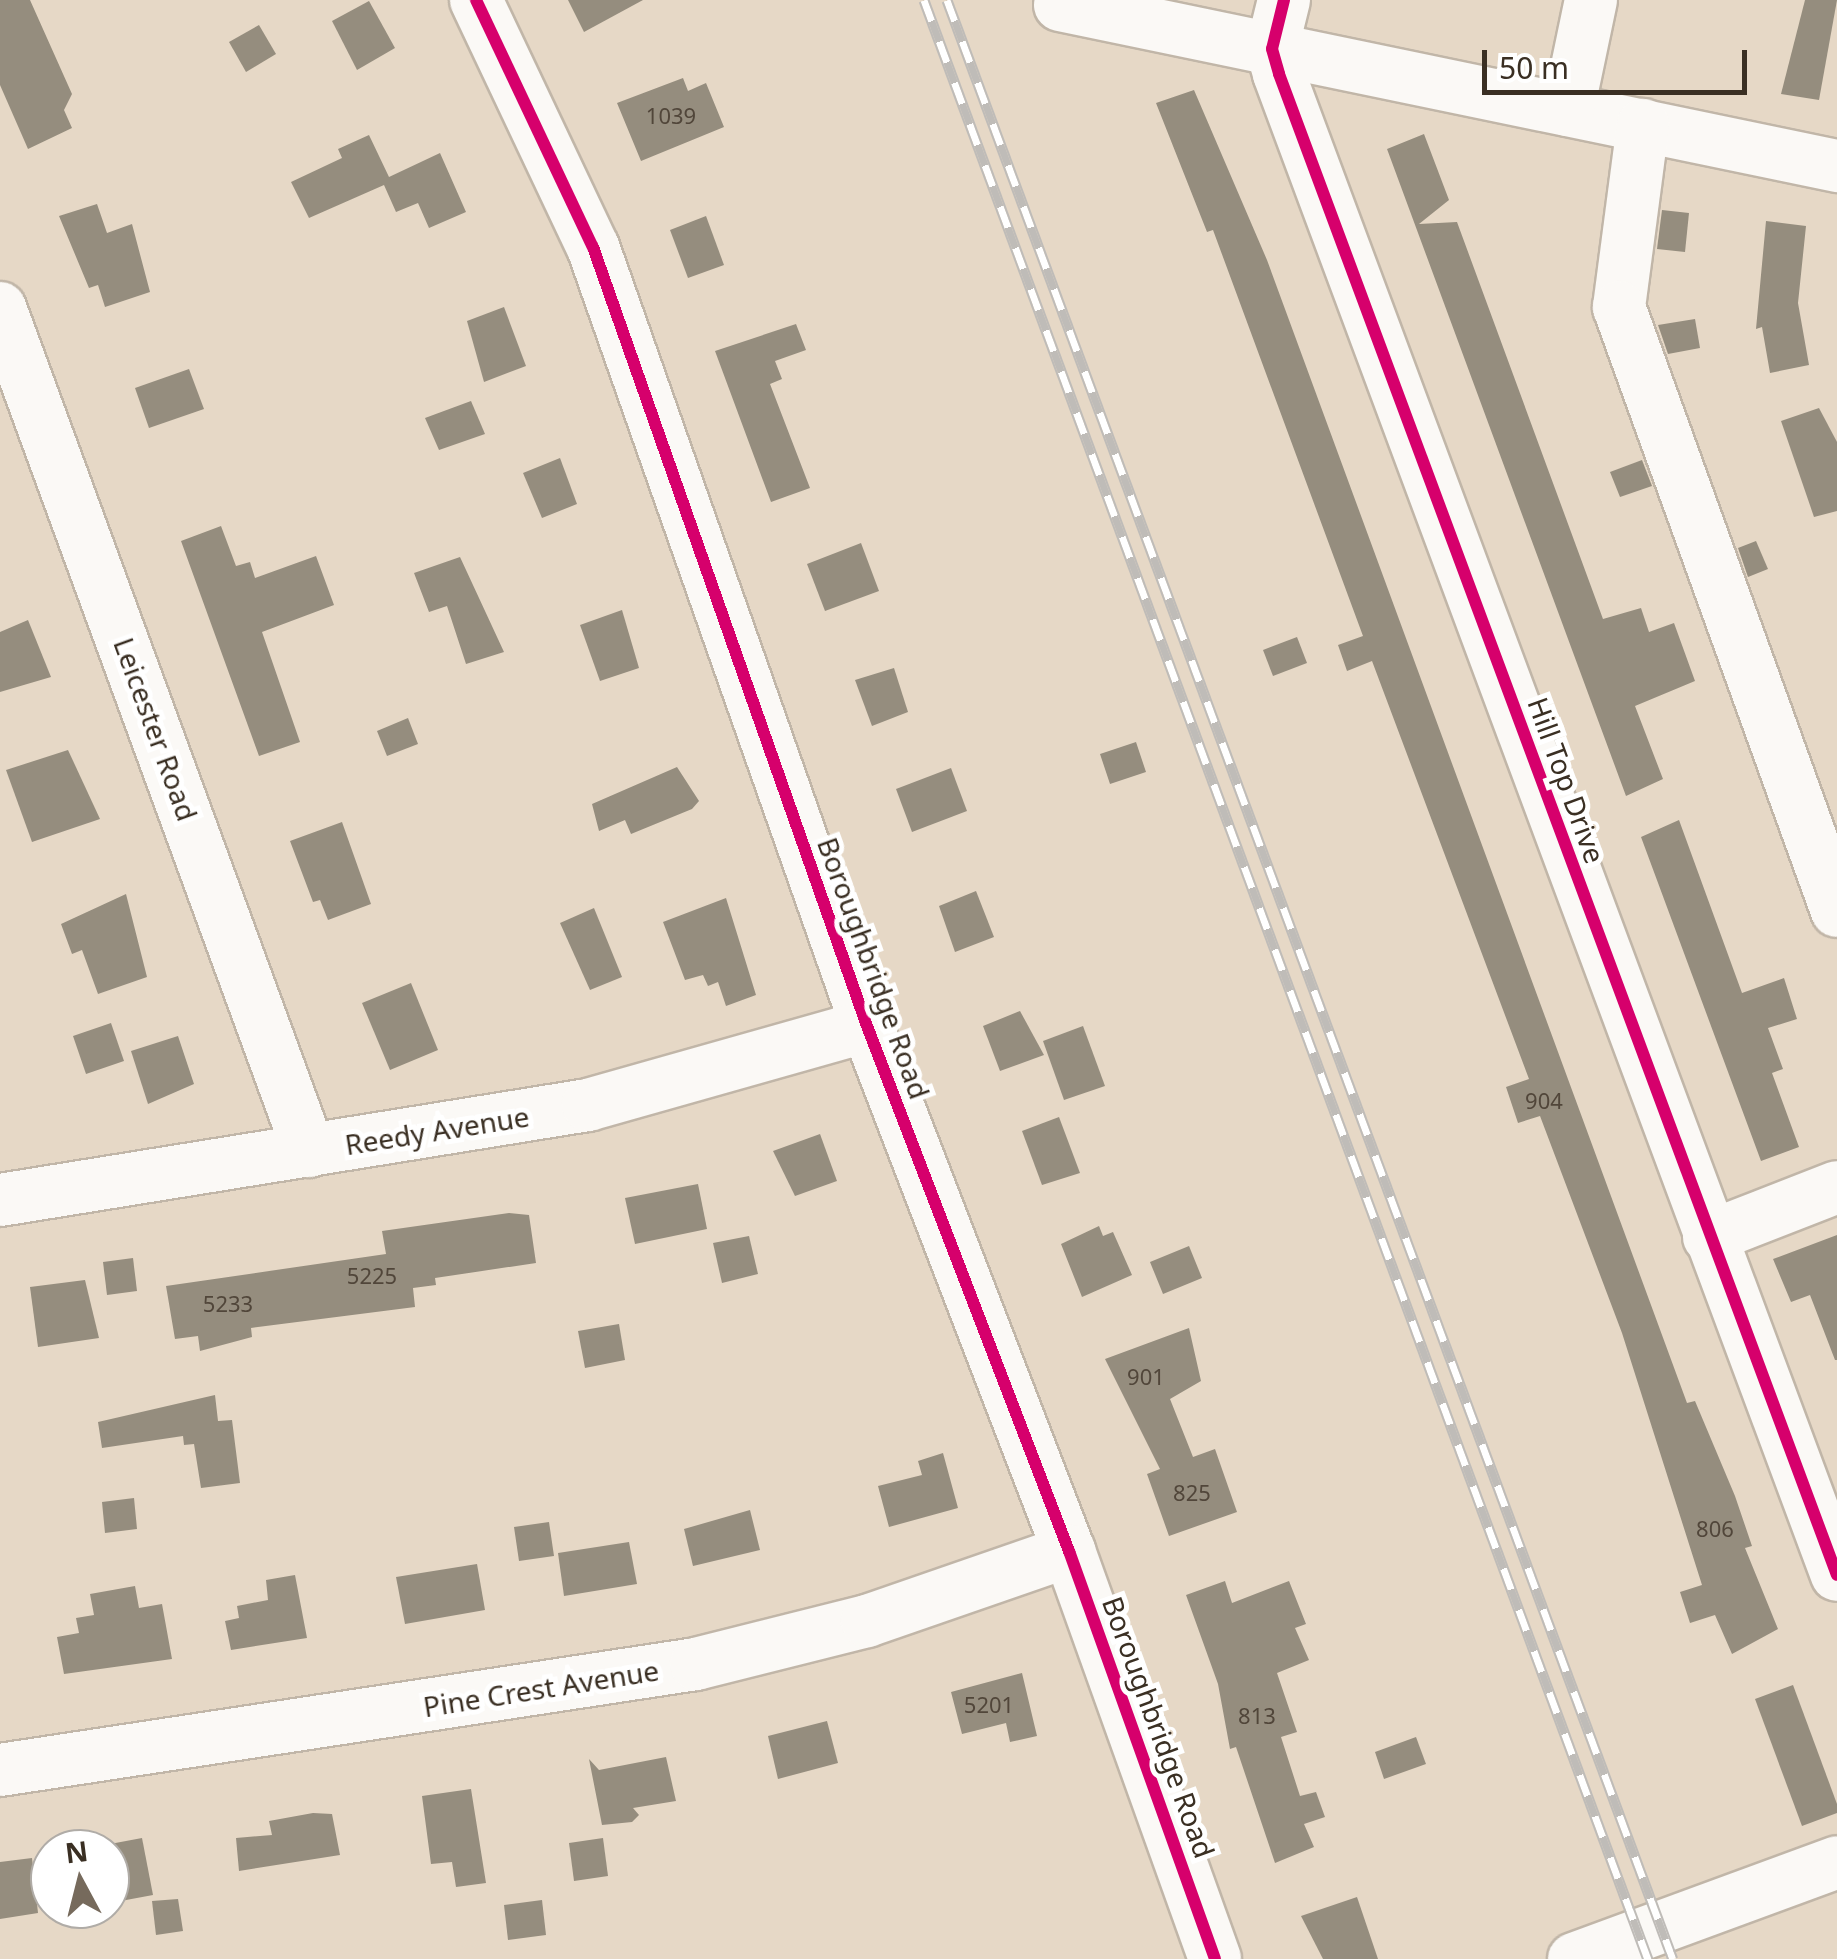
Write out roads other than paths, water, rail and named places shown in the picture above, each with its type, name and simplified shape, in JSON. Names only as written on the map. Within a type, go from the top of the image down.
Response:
[{"type":"street","name":"Boroughbridge Road","points":[[476,0],[593,247],[866,1026],[1070,1551],[1215,1959]]},
{"type":"street","points":[[1568,110],[1592,0]]},
{"type":"street","points":[[1060,6],[1278,25],[1568,110],[1837,166]]},
{"type":"street","name":"Hill Top Drive","points":[[1278,25],[1709,1237],[1837,1575]]},
{"type":"street","points":[[1643,125],[1618,307],[1837,911]]},
{"type":"street","name":"Leicester Road","points":[[0,308],[309,1151]]},
{"type":"street","name":"Reedy Avenue","points":[[0,1200],[588,1105],[866,1026]]},
{"type":"street","points":[[1709,1237],[1837,1188]]},
{"type":"street","name":"Pine Crest Avenue","points":[[0,1770],[696,1664],[867,1621],[1070,1551]]},
{"type":"street","points":[[1574,1959],[1837,1862]]},
{"type":"railway","points":[[924,0],[1648,1959]]},
{"type":"railway","points":[[947,0],[1673,1959]]}]
